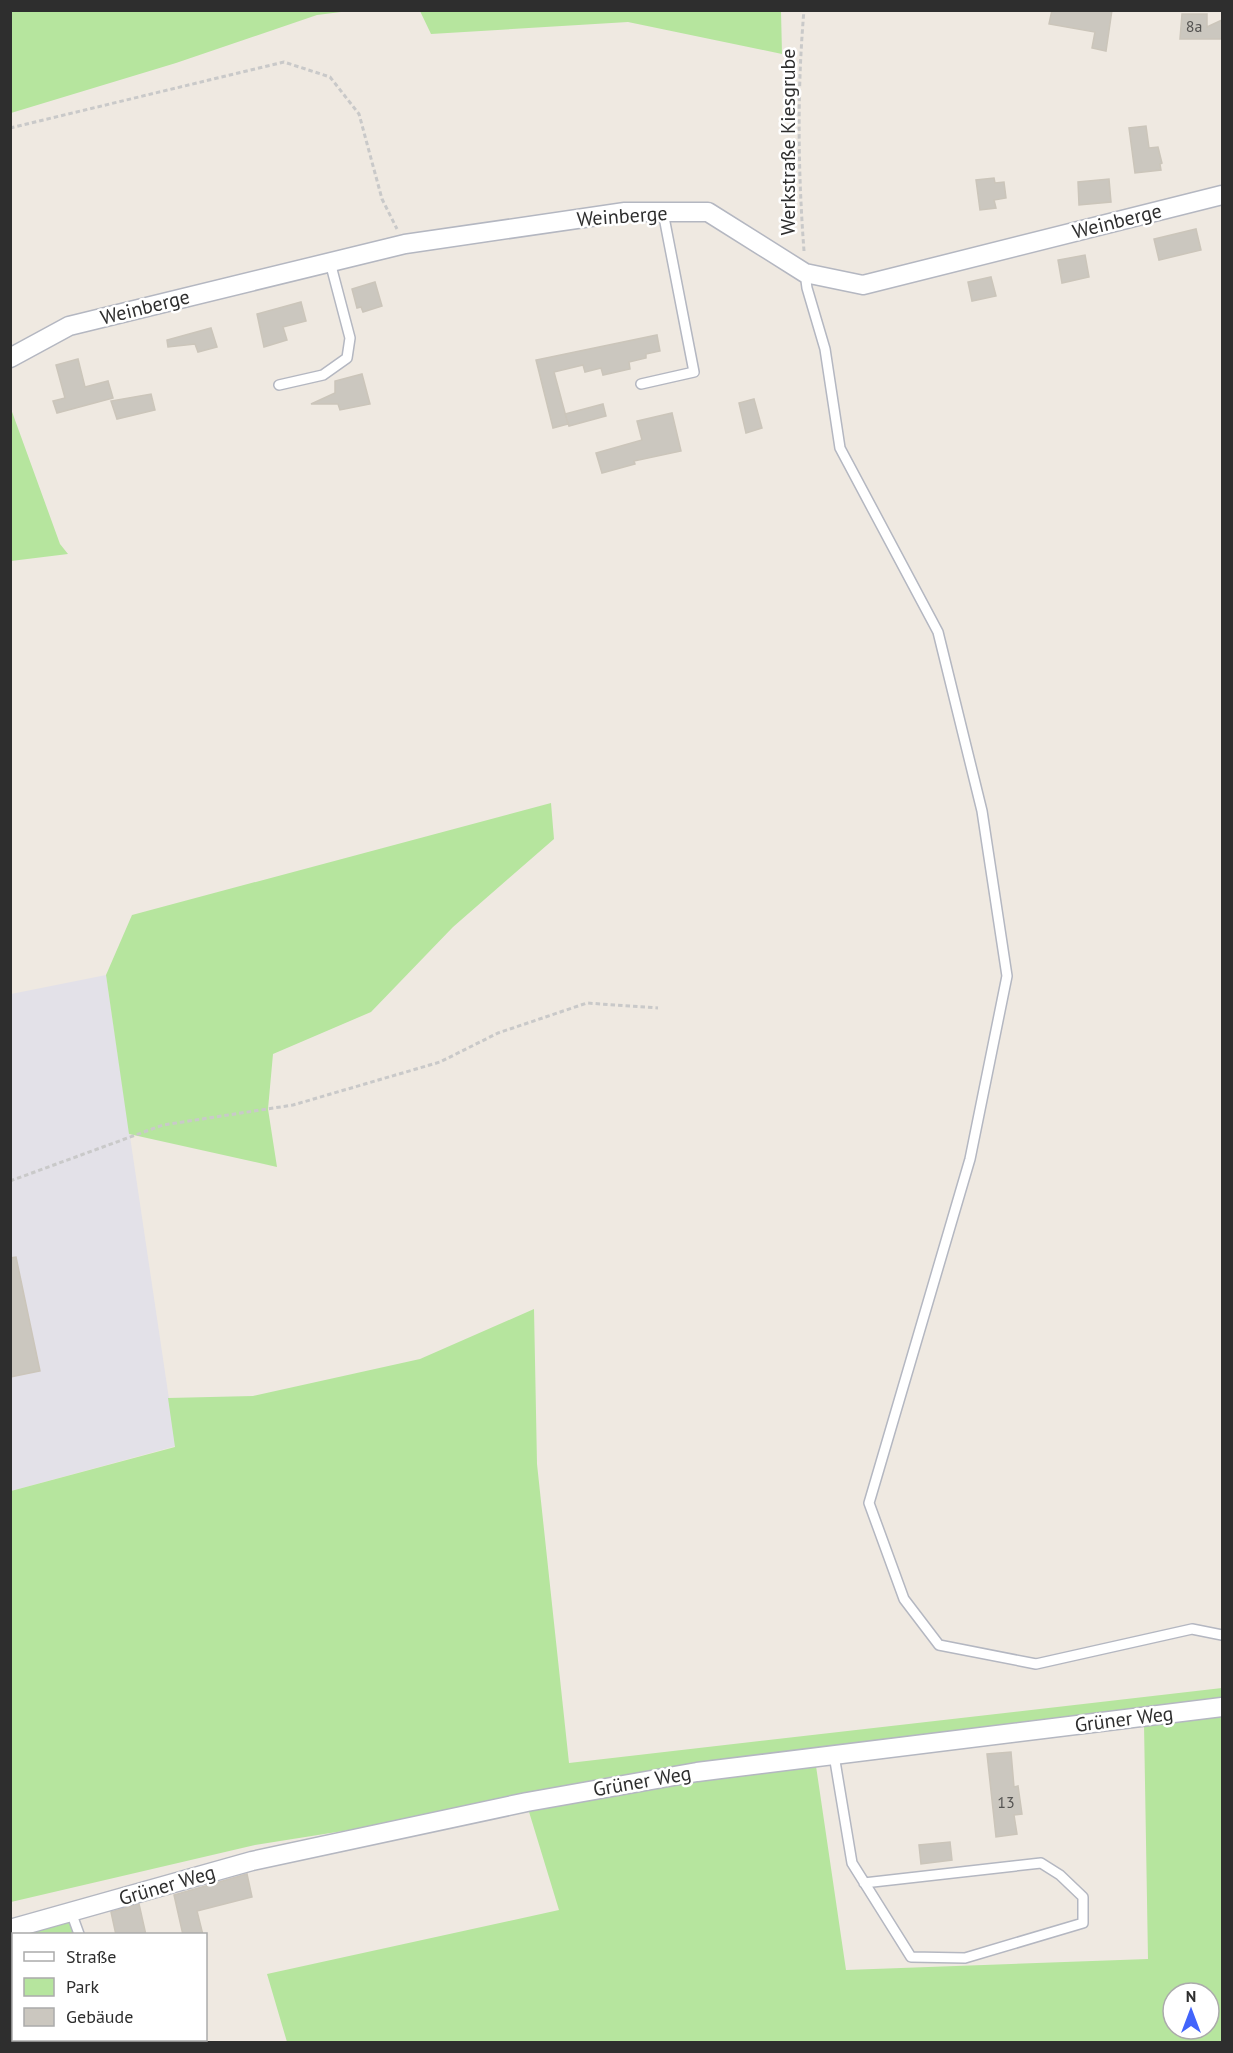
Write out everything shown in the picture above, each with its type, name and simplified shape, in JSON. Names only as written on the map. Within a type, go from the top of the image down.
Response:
[{"type":"street","name":"Weinberge","points":[[10,358],[69,326],[405,244],[625,212],[708,212],[805,273],[863,285],[1222,195]]},
{"type":"street","name":"Grüner Weg","points":[[10,1929],[252,1861],[527,1802],[697,1772],[1222,1707]]},
{"type":"lane","points":[[640,384],[694,372],[663,212]]},
{"type":"lane","points":[[279,385],[323,375],[347,358],[350,338],[330,262]]},
{"type":"lane","points":[[805,273],[807,288],[825,349],[840,448],[938,632],[982,811],[1007,976],[970,1159],[869,1503],[904,1599],[939,1645],[1036,1664],[1192,1629],[1222,1635]]},
{"type":"lane","points":[[834,1755],[852,1863],[864,1883],[911,1957],[965,1958],[1083,1923],[1083,1897],[1060,1875],[1041,1863],[864,1883]]},
{"type":"lane","points":[[71,1912],[77,1933]]},
{"type":"path","name":"Werkstraße Kiesgrube","points":[[804,10],[799,183],[805,273]]},
{"type":"path","points":[[10,129],[284,62],[330,77],[359,114],[382,199],[405,244]]},
{"type":"path","points":[[10,1181],[163,1125],[293,1105],[440,1062],[498,1034],[587,1003],[658,1008]]},
{"type":"shaded area","points":[[106,975],[176,1446],[11,1491],[11,994]]},
{"type":"green space","points":[[10,11],[349,11],[317,15],[176,63],[11,113]]},
{"type":"green space","points":[[420,11],[781,11],[782,54],[628,22],[431,34]]},
{"type":"green space","points":[[11,409],[60,544],[68,554],[11,561]]},
{"type":"green space","points":[[551,803],[554,839],[453,927],[371,1012],[273,1054],[268,1109],[277,1167],[129,1134],[106,975],[132,915]]},
{"type":"green space","points":[[534,1309],[537,1464],[569,1763],[1222,1688],[1222,2042],[287,2042],[267,1974],[559,1910],[526,1802],[255,1845],[11,1902],[11,1491],[175,1447],[168,1398],[253,1396],[420,1359]],"holes":[[[1144,1724],[1148,1959],[846,1970],[816,1766]]]},
{"type":"green space","points":[[71,1912],[79,1933],[14,1933]]},
{"type":"green space","points":[[11,1934],[12,2041],[113,2042],[11,2042]]},
{"type":"building","points":[[1052,10],[1112,10],[1106,51],[1092,48],[1095,32],[1049,24]]},
{"type":"building","points":[[1182,14],[1207,14],[1207,27],[1222,20],[1222,39],[1180,39]]},
{"type":"building","points":[[1146,126],[1149,148],[1158,147],[1162,163],[1160,164],[1161,170],[1135,173],[1129,128]]},
{"type":"building","points":[[994,178],[995,183],[1004,182],[1006,198],[994,200],[996,208],[980,210],[976,180]]},
{"type":"building","points":[[1109,179],[1111,202],[1079,205],[1078,182]]},
{"type":"building","points":[[1196,229],[1201,250],[1159,260],[1154,239]]},
{"type":"building","points":[[1085,255],[1089,277],[1062,283],[1058,260]]},
{"type":"building","points":[[991,277],[996,296],[972,301],[968,282]]},
{"type":"building","points":[[375,282],[382,306],[363,312],[361,307],[357,308],[352,289]]},
{"type":"building","points":[[301,302],[306,321],[283,327],[287,340],[264,347],[257,314]]},
{"type":"building","points":[[211,328],[217,347],[198,352],[195,344],[168,347],[167,340]]},
{"type":"building","points":[[657,335],[660,351],[646,354],[646,358],[629,362],[630,369],[603,375],[601,368],[585,372],[583,365],[554,372],[568,424],[553,428],[536,360]]},
{"type":"building","points":[[78,359],[85,387],[108,381],[113,398],[57,413],[53,401],[65,398],[56,365]]},
{"type":"building","points":[[362,374],[370,404],[340,410],[338,404],[311,404],[335,393],[335,381]]},
{"type":"building","points":[[151,394],[155,410],[117,419],[111,401]]},
{"type":"building","points":[[754,399],[762,428],[746,433],[739,403]]},
{"type":"building","points":[[603,404],[606,416],[569,426],[565,414]]},
{"type":"building","points":[[672,413],[681,451],[634,461],[635,464],[602,473],[596,453],[642,440],[637,421]]},
{"type":"building","points":[[16,1257],[40,1371],[10,1377],[10,1258]]},
{"type":"building","points":[[1011,1752],[1014,1787],[1018,1786],[1022,1814],[1014,1815],[1017,1834],[996,1837],[987,1754]]},
{"type":"building","points":[[950,1842],[952,1860],[921,1864],[919,1845]]},
{"type":"building","points":[[247,1874],[252,1897],[197,1911],[202,1933],[183,1933],[174,1895]]},
{"type":"building","points":[[139,1904],[146,1933],[116,1933],[111,1912]]}]
